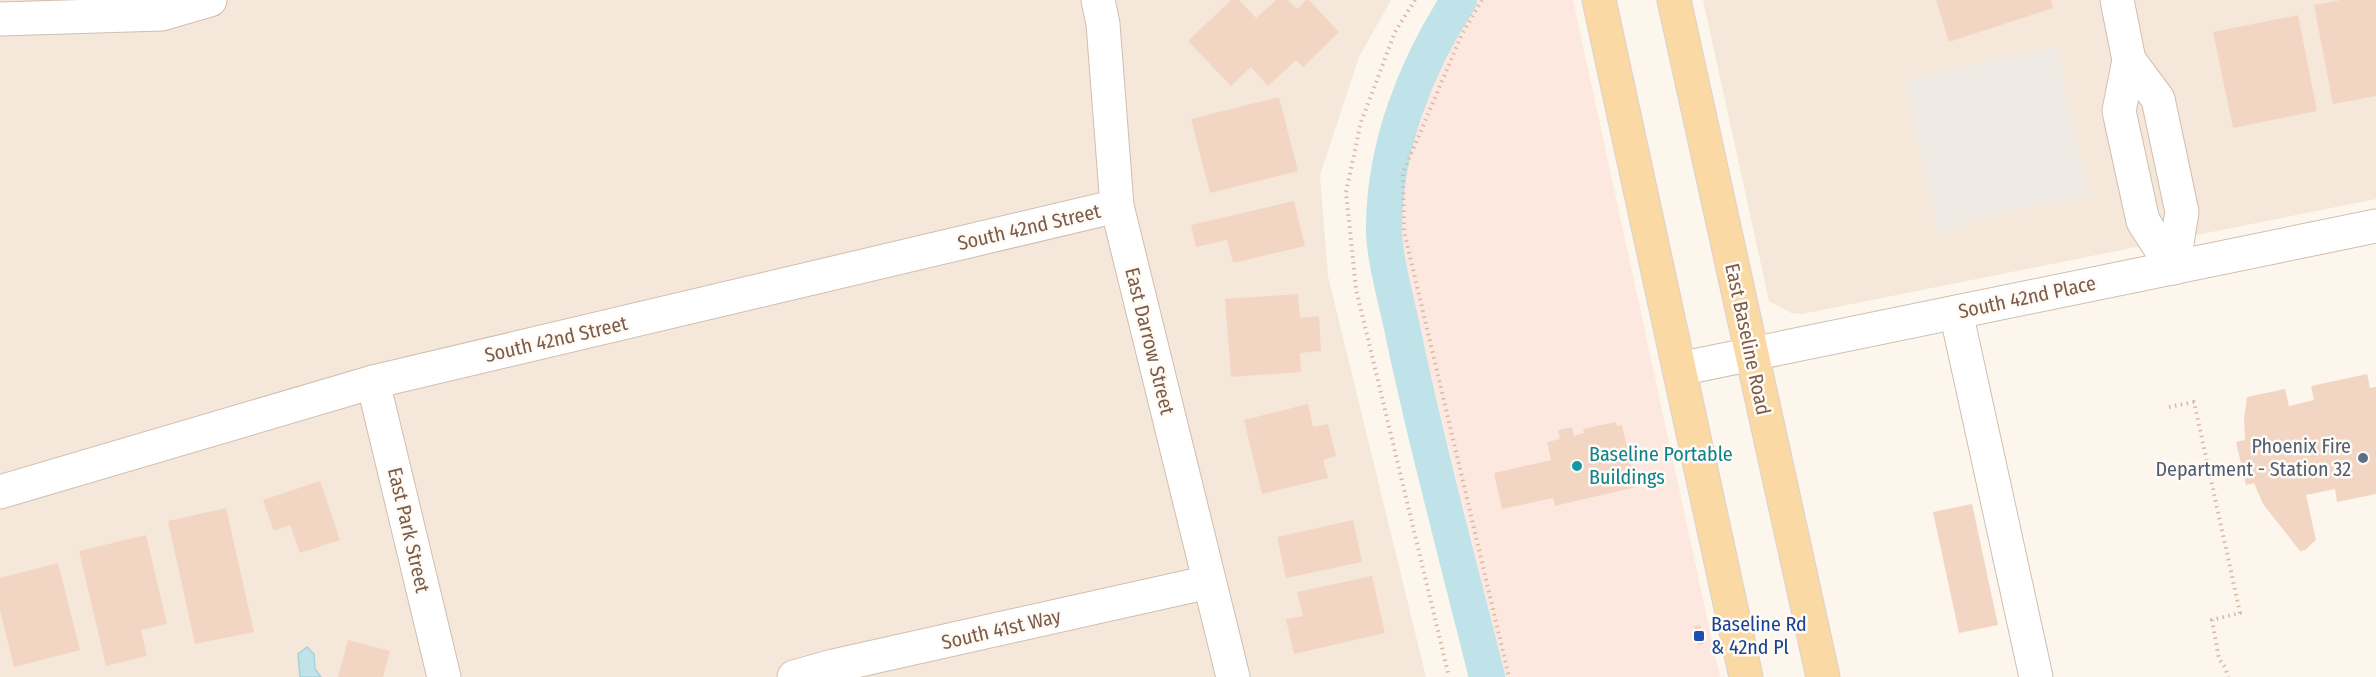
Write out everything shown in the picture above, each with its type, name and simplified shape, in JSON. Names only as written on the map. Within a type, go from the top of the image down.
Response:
[{"type":"main road","points":[[1599,0],[1746,677]]},
{"type":"main road","name":"East Baseline Road","points":[[1674,0],[1823,677]]},
{"type":"street","points":[[0,19],[161,7],[210,0]]},
{"type":"street","name":"East Darrow Street","points":[[1098,0],[1103,24],[1117,206],[1233,677]]},
{"type":"street","points":[[2117,0],[2129,60],[2119,111],[2123,133],[2143,221],[2173,268]]},
{"type":"street","points":[[2129,60],[2158,99],[2164,124],[2182,212],[2173,268]]},
{"type":"street","points":[[2123,133],[2164,124]]},
{"type":"street","name":"South 42nd Street","points":[[0,492],[373,382],[1117,206]]},
{"type":"street","name":"South 42nd Place","points":[[1679,369],[2376,226]]},
{"type":"street","points":[[1956,312],[2036,677]]},
{"type":"street","name":"East Park Street","points":[[373,382],[444,677]]},
{"type":"street","name":"South 41st Way","points":[[794,677],[834,671],[1209,582]]},
{"type":"path","points":[[1415,0],[1395,32],[1361,122],[1346,192],[1356,289],[1449,677]]},
{"type":"path","points":[[1482,0],[1462,34],[1403,173],[1404,231],[1509,677]]},
{"type":"path","points":[[2169,407],[2194,402],[2240,613],[2212,620],[2219,659],[2228,677]]},
{"type":"shaded area","points":[[0,0],[1391,0],[1359,57],[1320,175],[1328,276],[1426,677],[0,677]]},
{"type":"shaded area","points":[[1470,0],[1573,0],[1720,677],[1505,677],[1402,258],[1395,212],[1400,168],[1422,98]]},
{"type":"shaded area","points":[[1703,0],[2376,0],[2376,199],[1802,314],[1791,313],[1769,301]]},
{"type":"shaded area","points":[[2057,47],[2088,196],[1993,214],[1993,216],[1962,223],[1963,228],[1938,234],[1905,79]]},
{"type":"water","points":[[307,647],[314,654],[315,669],[321,677],[300,677],[298,654]]},
{"type":"building","points":[[1231,0],[1239,0],[1256,18],[1276,0],[1288,0],[1297,9],[1309,0],[1339,32],[1303,67],[1296,60],[1268,86],[1251,67],[1231,86],[1188,41]]},
{"type":"building","points":[[1936,0],[2051,0],[2053,8],[1949,42]]},
{"type":"building","points":[[2341,0],[2376,0],[2376,96],[2333,104],[2314,5]]},
{"type":"building","points":[[2298,15],[2317,111],[2233,128],[2213,32]]},
{"type":"building","points":[[1279,97],[1298,171],[1210,193],[1191,119]]},
{"type":"building","points":[[1294,201],[1305,246],[1233,263],[1227,240],[1196,247],[1191,225]]},
{"type":"building","points":[[1298,294],[1300,318],[1319,316],[1321,351],[1300,353],[1301,372],[1231,377],[1225,299]]},
{"type":"building","points":[[2367,374],[2370,388],[2376,387],[2376,494],[2337,502],[2335,489],[2306,495],[2316,540],[2305,550],[2300,551],[2263,504],[2254,483],[2246,485],[2236,442],[2245,440],[2244,419],[2247,397],[2285,389],[2289,406],[2314,400],[2311,386]]},
{"type":"building","points":[[1308,404],[1313,427],[1328,424],[1336,456],[1323,460],[1328,478],[1262,494],[1244,420]]},
{"type":"building","name":"Baseline Portable Buildings","points":[[1616,422],[1617,426],[1622,425],[1636,487],[1555,506],[1553,498],[1502,509],[1494,473],[1551,460],[1547,442],[1560,439],[1558,430],[1572,427],[1574,436],[1584,433],[1583,429]]},
{"type":"building","points":[[320,481],[340,540],[300,553],[290,525],[274,531],[263,500]]},
{"type":"building","points":[[1972,504],[1998,625],[1959,633],[1933,512]]},
{"type":"building","points":[[226,508],[254,632],[195,644],[168,521]]},
{"type":"building","points":[[1353,520],[1362,562],[1286,578],[1277,537]]},
{"type":"building","points":[[146,535],[167,624],[141,630],[147,656],[106,666],[79,551]]},
{"type":"building","points":[[58,563],[80,650],[14,667],[0,611],[0,578]]},
{"type":"building","points":[[1372,576],[1385,633],[1294,654],[1286,619],[1303,616],[1297,592]]},
{"type":"building","points":[[1700,625],[1704,644],[1698,645],[1694,626]]},
{"type":"building","points":[[348,640],[390,651],[383,677],[338,677]]},
{"type":"waterway","points":[[1459,0],[1429,52],[1406,107],[1390,165],[1384,238],[1391,281],[1423,422],[1487,677]]},
{"type":"place","name":"Phoenix Fire Department - Station 32","points":[[2363,458]]},
{"type":"place","name":"Baseline Portable Buildings","points":[[1577,466]]},
{"type":"place","name":"Baseline Rd & 42nd Pl","points":[[1699,636]]}]
